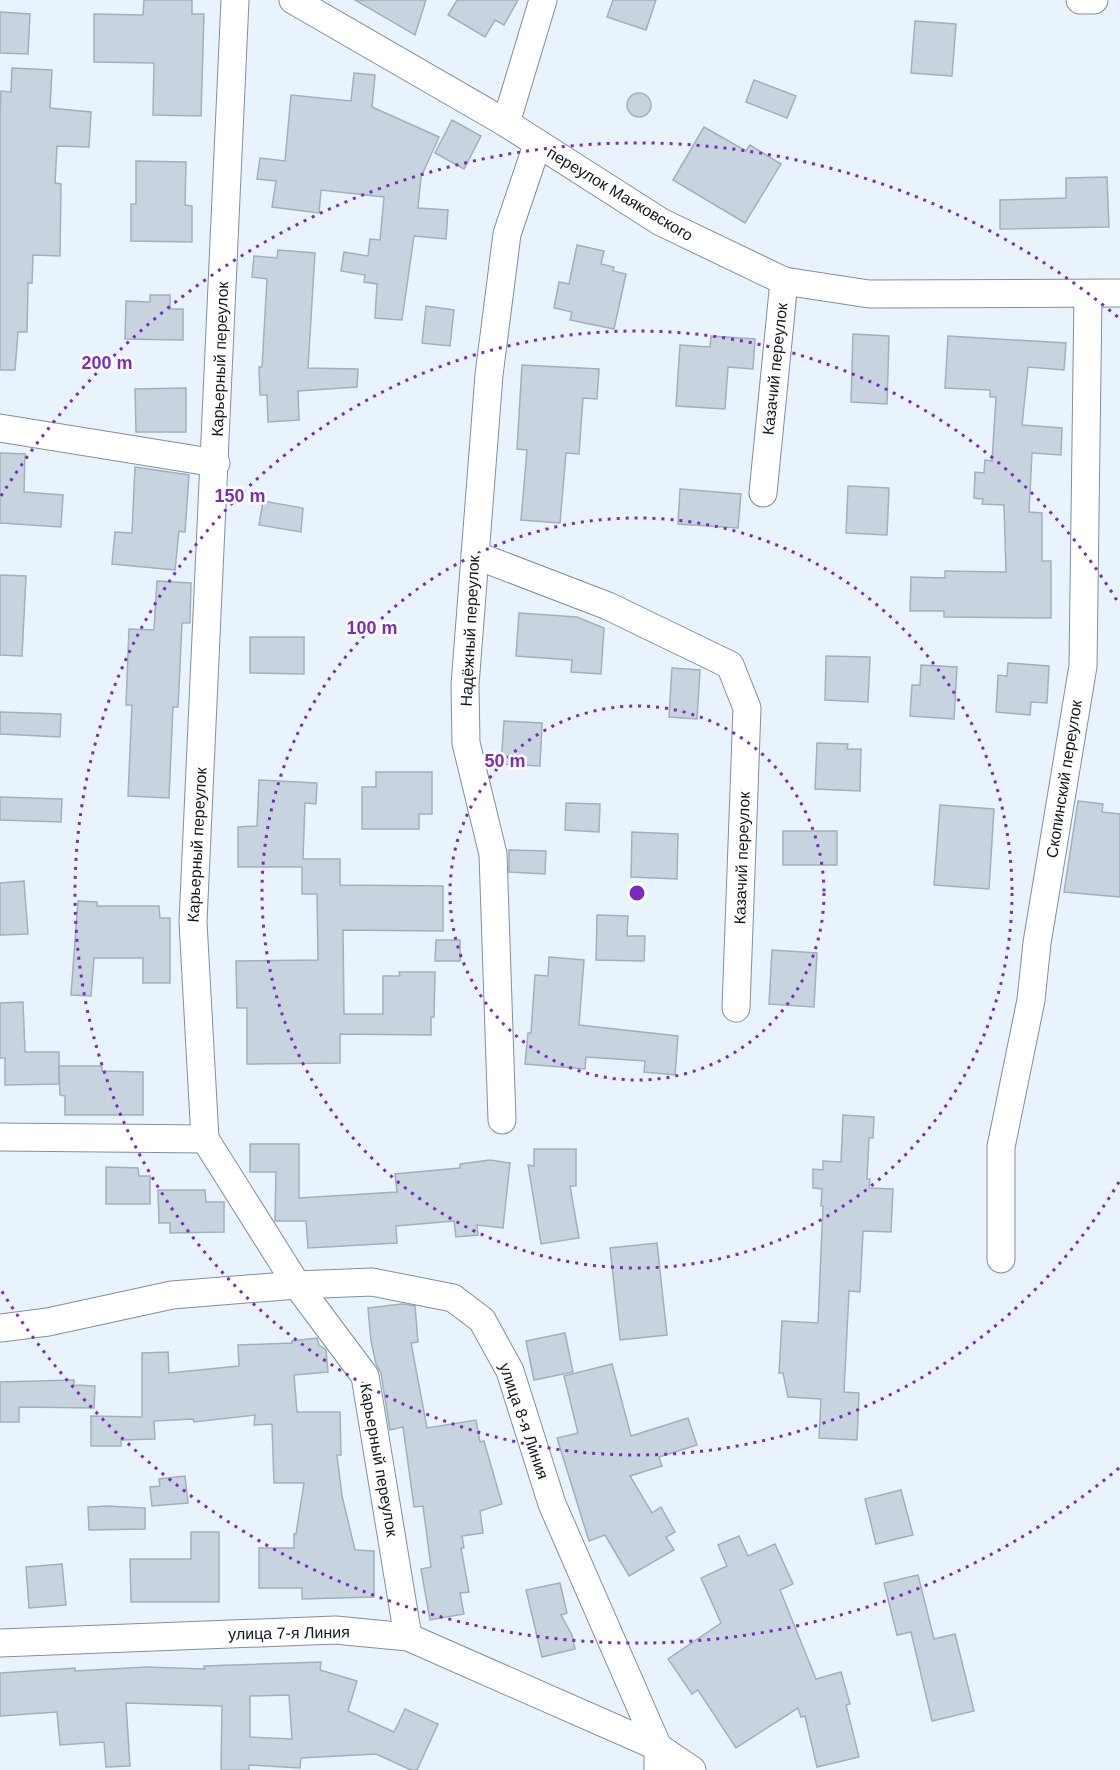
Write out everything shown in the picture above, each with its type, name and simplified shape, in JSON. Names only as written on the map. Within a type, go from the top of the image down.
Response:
[{"type":"street","name":"Карьерный переулок","points":[[235,0],[216,463],[193,922],[205,1139],[297,1285],[365,1376],[408,1637]]},
{"type":"street","name":"переулок Маяковского","points":[[293,0],[506,123],[537,145],[661,222],[784,281],[869,294],[1120,293]]},
{"type":"street","points":[[506,123],[543,0]]},
{"type":"street","points":[[1080,0],[1094,0]]},
{"type":"street","name":"Надёжный переулок","points":[[502,1120],[493,854],[466,743],[465,686],[489,375],[507,234],[537,145]]},
{"type":"street","name":"Казачий переулок","points":[[763,493],[784,281]]},
{"type":"street","name":"Скопинский переулок","points":[[1001,1259],[1000,1147],[1031,1000],[1037,943],[1083,666],[1088,294]]},
{"type":"street","points":[[0,428],[216,463]]},
{"type":"street","name":"Казачий переулок","points":[[475,555],[608,606],[730,664],[747,708],[736,1008]]},
{"type":"street","points":[[0,1137],[205,1139]]},
{"type":"street","name":"улица 8-я Линия","points":[[0,1328],[48,1322],[172,1295],[297,1285],[372,1282],[453,1298],[482,1320],[510,1371],[552,1504],[658,1759]]},
{"type":"street","name":"улица 7-я Линия","points":[[0,1643],[335,1630],[408,1637],[658,1759],[692,1770]]},
{"type":"building","points":[[144,0],[192,0],[192,14],[204,14],[201,116],[153,115],[154,63],[94,62],[94,14],[143,15]]},
{"type":"building","points":[[355,0],[426,0],[415,35]]},
{"type":"building","points":[[457,0],[518,0],[504,25],[495,20],[485,37],[448,15]]},
{"type":"building","points":[[613,0],[656,0],[646,30],[607,17]]},
{"type":"building","points":[[0,12],[30,14],[28,54],[0,53]]},
{"type":"building","points":[[915,21],[956,24],[952,76],[911,73]]},
{"type":"building","points":[[12,68],[52,70],[50,108],[91,112],[89,147],[57,146],[55,183],[61,184],[60,256],[33,255],[32,283],[28,283],[27,332],[18,332],[15,370],[0,370],[0,113],[1,91],[11,92]]},
{"type":"building","points":[[354,73],[375,75],[372,107],[439,137],[421,177],[418,208],[448,210],[446,239],[414,236],[402,320],[375,318],[377,284],[364,282],[365,275],[341,271],[344,252],[368,256],[370,239],[380,240],[384,197],[321,190],[319,213],[272,207],[276,181],[257,179],[260,158],[285,161],[291,95],[351,101]]},
{"type":"building","points":[[754,80],[796,96],[787,118],[746,102]]},
{"type":"building","points":[[639,93],[648,96],[651,105],[648,114],[639,117],[630,114],[627,105],[630,96]]},
{"type":"building","points":[[452,120],[481,136],[464,169],[435,153]]},
{"type":"building","points":[[704,127],[746,151],[750,145],[781,164],[745,223],[673,180]]},
{"type":"building","points":[[136,161],[186,162],[185,205],[192,206],[192,242],[131,241],[131,204],[136,204]]},
{"type":"building","points":[[1107,177],[1109,227],[1000,229],[1000,200],[1066,198],[1066,178]]},
{"type":"building","points":[[577,245],[604,251],[601,264],[614,267],[613,271],[626,274],[614,329],[570,320],[572,312],[554,308],[559,282],[569,284]]},
{"type":"building","points":[[278,250],[315,253],[308,368],[358,369],[357,387],[298,391],[299,420],[268,422],[267,395],[260,395],[259,367],[262,367],[267,279],[252,277],[254,256],[277,258]]},
{"type":"building","points":[[150,295],[170,295],[170,309],[183,309],[183,340],[125,339],[126,301],[150,302]]},
{"type":"building","points":[[426,306],[454,310],[450,346],[422,343]]},
{"type":"building","points":[[853,334],[889,336],[887,404],[851,402]]},
{"type":"building","points":[[711,336],[755,339],[753,369],[728,367],[725,409],[676,406],[680,345],[710,347]]},
{"type":"building","points":[[948,336],[1066,343],[1064,370],[1028,367],[1022,425],[1062,428],[1061,455],[1032,453],[1029,512],[1042,513],[1042,561],[1051,561],[1051,618],[944,617],[944,611],[910,611],[911,577],[945,578],[945,571],[1006,572],[1004,505],[982,504],[983,499],[974,498],[975,472],[984,473],[985,460],[992,461],[996,397],[990,397],[990,390],[945,388]]},
{"type":"building","points":[[522,365],[599,369],[597,399],[583,398],[579,454],[566,453],[560,523],[521,520],[527,450],[517,449]]},
{"type":"building","points":[[186,388],[186,432],[136,432],[135,389]]},
{"type":"building","points":[[0,453],[25,454],[24,492],[63,495],[61,527],[0,523]]},
{"type":"building","points":[[135,467],[189,475],[185,532],[179,531],[175,570],[112,564],[115,532],[132,533]]},
{"type":"building","points":[[848,486],[889,488],[887,535],[846,533]]},
{"type":"building","points":[[680,489],[741,494],[738,528],[678,524]]},
{"type":"building","points":[[263,501],[303,508],[301,532],[259,525]]},
{"type":"building","points":[[0,575],[26,576],[22,656],[0,655]]},
{"type":"building","points":[[157,581],[191,583],[190,623],[182,623],[178,707],[173,707],[169,798],[128,796],[132,705],[126,705],[129,629],[154,630]]},
{"type":"building","points":[[519,613],[577,617],[604,628],[601,674],[571,672],[572,660],[516,656]]},
{"type":"building","points":[[250,637],[304,637],[304,674],[250,673]]},
{"type":"building","points":[[826,656],[870,657],[868,702],[825,700]]},
{"type":"building","points":[[1008,663],[1049,666],[1047,703],[1031,702],[1030,715],[996,712],[998,675],[1007,676]]},
{"type":"building","points":[[921,665],[957,667],[954,719],[910,716],[912,685],[920,685]]},
{"type":"building","points":[[672,668],[700,670],[697,719],[669,717]]},
{"type":"building","points":[[0,712],[61,714],[60,737],[0,734]]},
{"type":"building","points":[[504,721],[542,723],[540,766],[501,764]]},
{"type":"building","points":[[817,743],[848,744],[847,749],[861,749],[860,791],[815,789]]},
{"type":"building","points":[[376,772],[432,772],[432,814],[419,814],[419,829],[362,829],[362,787],[376,787]]},
{"type":"building","points":[[259,780],[317,783],[316,804],[305,803],[303,859],[340,859],[340,885],[443,886],[443,931],[343,930],[344,1014],[383,1014],[383,976],[400,976],[399,972],[435,972],[434,1017],[431,1017],[431,1035],[340,1034],[340,1063],[247,1064],[247,1008],[237,1008],[236,961],[318,960],[317,894],[302,894],[302,867],[238,867],[238,827],[257,826]]},
{"type":"building","points":[[0,797],[62,799],[61,822],[0,820]]},
{"type":"building","points":[[1078,801],[1103,804],[1102,812],[1120,814],[1120,897],[1064,892]]},
{"type":"building","points":[[566,803],[600,804],[599,832],[565,830]]},
{"type":"building","points":[[940,805],[994,809],[989,889],[934,885]]},
{"type":"building","points":[[783,831],[837,831],[837,865],[783,865]]},
{"type":"building","points":[[632,832],[678,834],[677,879],[631,877]]},
{"type":"building","points":[[509,850],[546,851],[545,874],[509,872]]},
{"type":"building","points":[[24,881],[28,934],[0,935],[0,883]]},
{"type":"building","points":[[78,901],[97,902],[97,906],[159,906],[160,918],[170,918],[170,983],[143,983],[143,958],[94,958],[91,996],[71,995]]},
{"type":"building","points":[[597,915],[628,916],[627,936],[645,936],[644,961],[596,960]]},
{"type":"building","points":[[436,940],[460,940],[460,961],[435,961]]},
{"type":"building","points":[[772,950],[817,953],[814,1007],[769,1004]]},
{"type":"building","points":[[549,957],[584,960],[579,1025],[678,1036],[675,1075],[644,1072],[645,1061],[586,1057],[585,1069],[525,1064],[528,1033],[531,1033],[535,975],[548,976]]},
{"type":"building","points":[[23,1002],[25,1052],[59,1052],[59,1084],[5,1085],[5,1058],[0,1058],[0,1003]]},
{"type":"building","points":[[59,1066],[102,1066],[102,1071],[143,1072],[143,1115],[65,1115],[65,1096],[60,1095]]},
{"type":"building","points":[[843,1115],[874,1117],[873,1138],[869,1138],[867,1179],[870,1179],[869,1188],[893,1189],[891,1232],[863,1231],[860,1292],[849,1291],[844,1392],[859,1393],[857,1440],[819,1438],[821,1399],[788,1397],[783,1373],[779,1373],[782,1321],[818,1323],[823,1206],[821,1206],[822,1189],[813,1188],[813,1169],[823,1170],[823,1161],[841,1162]]},
{"type":"building","points":[[250,1144],[299,1144],[299,1198],[397,1192],[395,1174],[460,1168],[460,1164],[490,1160],[510,1163],[503,1228],[477,1225],[478,1235],[456,1237],[454,1221],[396,1226],[397,1243],[308,1248],[306,1221],[275,1221],[276,1172],[250,1172]]},
{"type":"building","points":[[534,1149],[576,1149],[576,1186],[570,1186],[579,1238],[541,1244],[528,1165],[534,1166]]},
{"type":"building","points":[[106,1167],[138,1168],[139,1176],[150,1176],[150,1204],[106,1204]]},
{"type":"building","points":[[158,1190],[205,1190],[206,1202],[224,1202],[224,1232],[170,1233],[170,1223],[159,1223]]},
{"type":"building","points":[[657,1243],[667,1335],[620,1340],[610,1248]]},
{"type":"building","points":[[402,1304],[415,1306],[418,1342],[411,1343],[427,1428],[476,1420],[480,1442],[484,1441],[502,1504],[480,1511],[483,1533],[462,1536],[464,1548],[461,1548],[469,1592],[460,1593],[464,1614],[430,1620],[421,1569],[431,1567],[423,1506],[414,1507],[403,1427],[390,1430],[381,1373],[376,1364],[371,1341],[368,1308]]},
{"type":"building","points":[[565,1333],[573,1372],[534,1380],[526,1341]]},
{"type":"building","points":[[317,1338],[319,1345],[326,1350],[328,1372],[294,1375],[297,1412],[340,1412],[341,1455],[337,1455],[342,1496],[355,1550],[374,1551],[374,1597],[302,1599],[302,1588],[259,1588],[259,1548],[294,1548],[294,1534],[296,1534],[304,1483],[274,1483],[272,1424],[254,1425],[255,1415],[194,1422],[193,1419],[154,1421],[155,1439],[121,1440],[121,1446],[91,1446],[91,1416],[142,1417],[142,1353],[168,1352],[169,1373],[239,1366],[238,1345],[292,1343],[292,1341]]},
{"type":"building","points":[[612,1364],[631,1436],[688,1418],[697,1445],[659,1457],[662,1466],[630,1476],[652,1513],[661,1507],[675,1532],[666,1537],[674,1550],[629,1576],[605,1535],[589,1541],[557,1438],[578,1433],[564,1376]]},
{"type":"building","points":[[74,1380],[74,1385],[95,1386],[94,1408],[19,1407],[19,1422],[0,1422],[0,1382]]},
{"type":"building","points":[[185,1476],[188,1503],[152,1506],[150,1487],[160,1486],[159,1479]]},
{"type":"building","points":[[901,1490],[913,1535],[876,1544],[865,1499]]},
{"type":"building","points":[[88,1507],[145,1508],[145,1529],[89,1530]]},
{"type":"building","points":[[191,1532],[219,1532],[219,1602],[131,1602],[130,1559],[191,1559]]},
{"type":"building","points":[[739,1536],[748,1556],[775,1544],[793,1584],[780,1590],[816,1679],[841,1672],[850,1704],[846,1705],[859,1757],[817,1767],[805,1716],[801,1717],[798,1708],[736,1748],[698,1690],[692,1694],[668,1659],[721,1623],[701,1578],[727,1566],[718,1545]]},
{"type":"building","points":[[62,1564],[66,1605],[29,1608],[26,1567]]},
{"type":"building","points":[[918,1575],[934,1639],[955,1634],[974,1711],[932,1721],[911,1632],[897,1635],[884,1583]]},
{"type":"building","points":[[560,1583],[567,1613],[561,1615],[572,1635],[575,1649],[542,1657],[526,1590]]},
{"type":"building","points":[[321,1662],[320,1670],[357,1681],[348,1711],[394,1732],[405,1709],[438,1724],[417,1770],[411,1770],[376,1754],[301,1758],[300,1768],[249,1765],[249,1770],[221,1770],[222,1706],[126,1703],[130,1766],[106,1767],[104,1742],[60,1745],[57,1712],[0,1716],[0,1673],[75,1668],[75,1671],[147,1667],[205,1669],[204,1666]],"holes":[[[289,1695],[292,1739],[250,1737],[250,1696]]]}]
